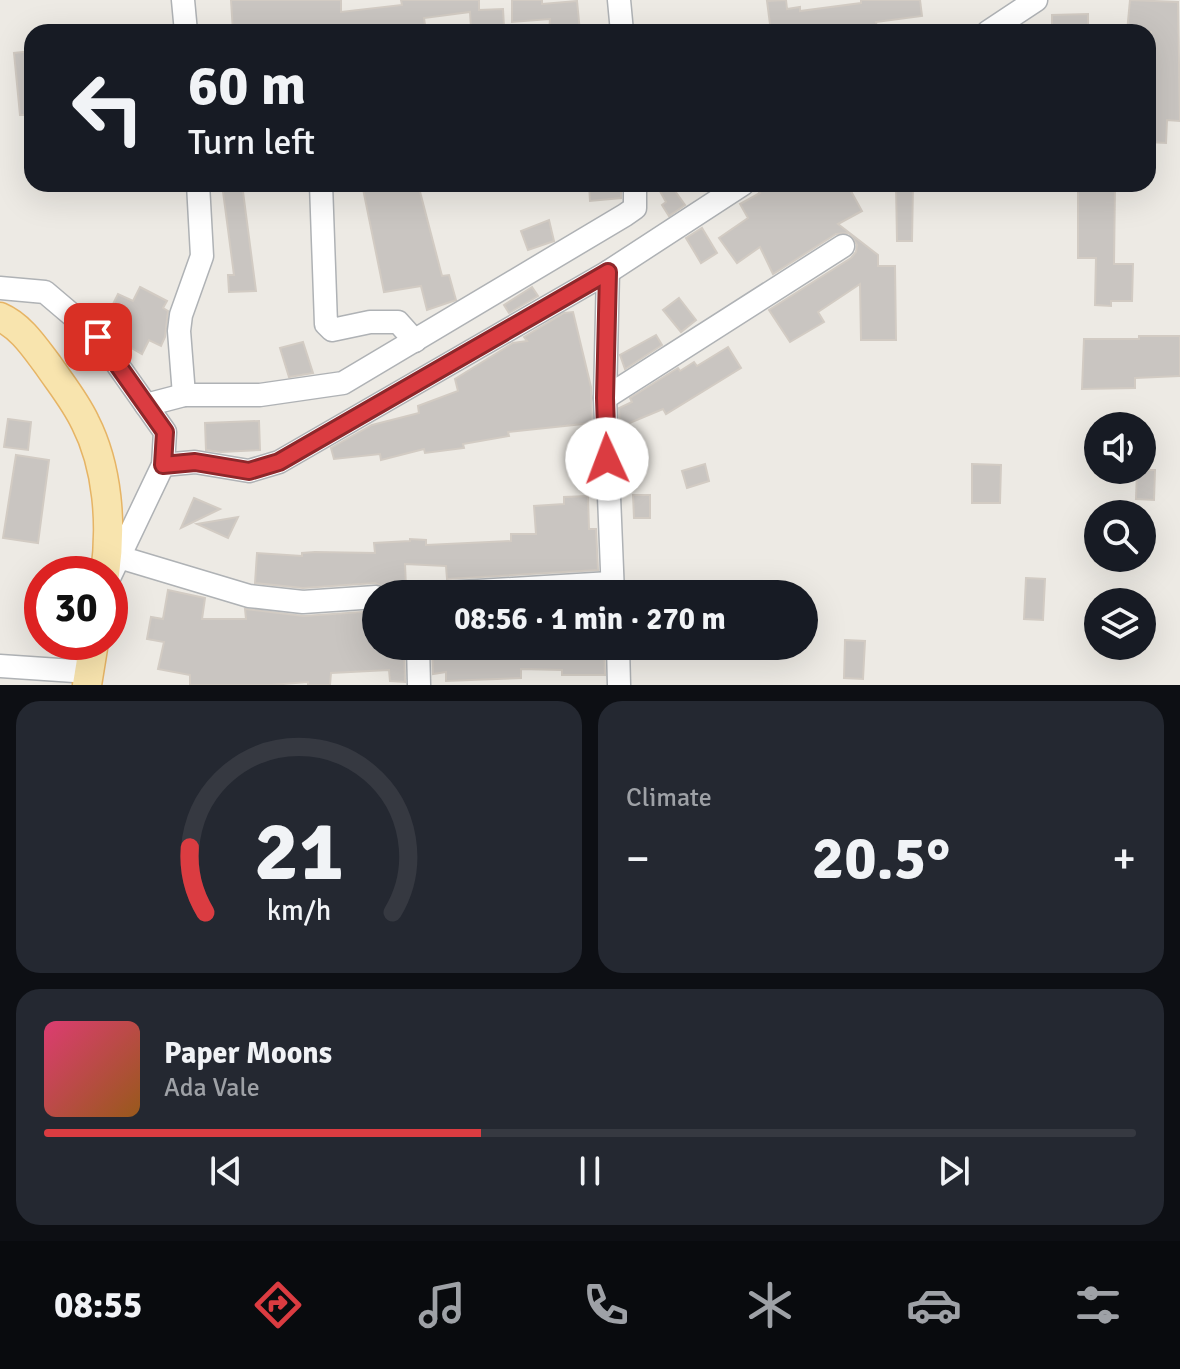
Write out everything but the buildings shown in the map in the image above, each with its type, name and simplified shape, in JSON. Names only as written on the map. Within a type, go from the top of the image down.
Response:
[{"type":"main road","points":[[0,317],[30,340],[75,402],[87,425],[106,493],[109,556]]},
{"type":"street","points":[[183,0],[185,24]]},
{"type":"street","points":[[619,0],[621,24]]},
{"type":"street","points":[[1000,24],[1036,0]]},
{"type":"street","points":[[184,395],[179,331],[181,315],[202,256],[198,192]]},
{"type":"street","points":[[321,192],[326,324],[332,330],[370,322],[398,322],[415,341]]},
{"type":"street","points":[[146,405],[184,395],[260,395],[343,383],[635,208],[635,192]]},
{"type":"street","points":[[163,465],[195,462],[249,471],[279,462],[608,272],[731,192]]},
{"type":"street","points":[[605,398],[843,246]]},
{"type":"street","points":[[608,272],[605,398],[611,580]]},
{"type":"street","points":[[0,288],[45,292],[98,337],[165,432],[163,465],[118,556]]},
{"type":"street","points":[[128,572],[249,596],[303,602],[362,598]]},
{"type":"street","points":[[418,660],[419,685]]},
{"type":"street","points":[[618,660],[619,685]]},
{"type":"street","points":[[0,666],[88,678]]},
{"type":"route","points":[[98,337],[165,432],[163,465],[195,462],[249,471],[279,462],[608,272],[607,459]]}]
